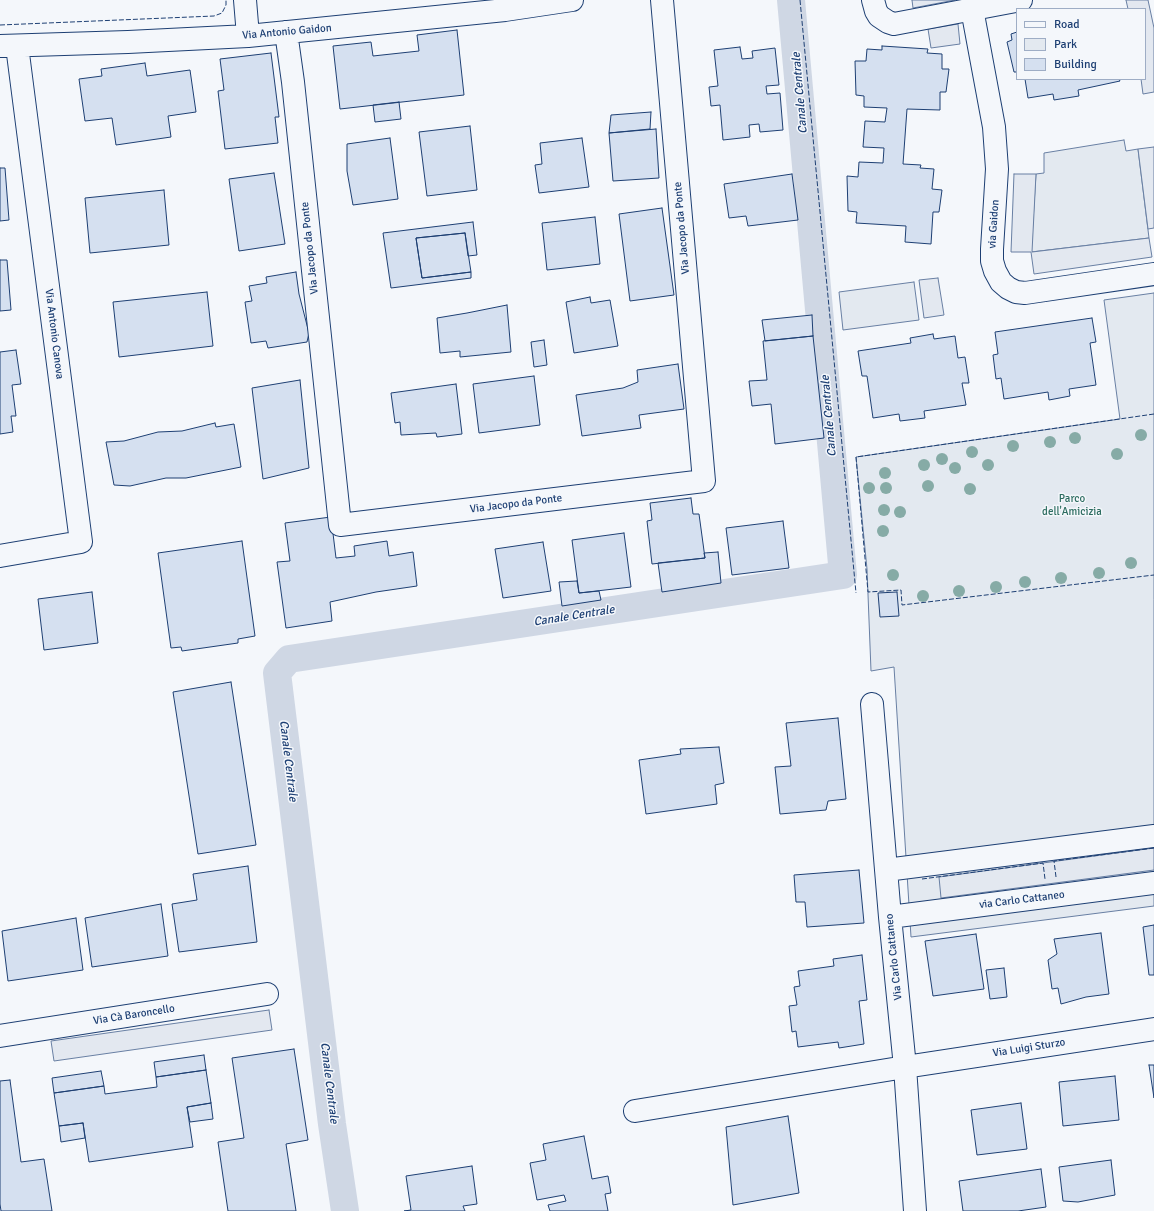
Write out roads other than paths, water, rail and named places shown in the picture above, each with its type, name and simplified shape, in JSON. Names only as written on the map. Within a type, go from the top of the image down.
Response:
[{"type":"street","points":[[245,0],[248,36]]},
{"type":"street","name":"Via Antonio Gaidon","points":[[8,46],[248,36],[505,10],[572,0]]},
{"type":"street","name":"Via Jacopo da Ponte","points":[[286,32],[294,90],[340,525],[704,481],[662,0]]},
{"type":"street","points":[[873,0],[879,16],[894,24],[1021,0]]},
{"type":"street","name":"via Gaidon","points":[[972,9],[994,127],[997,169],[992,261],[1001,282],[1016,292],[1025,293],[1154,274]]},
{"type":"street","name":"Via Antonio Canova","points":[[0,556],[81,542],[8,46]]},
{"type":"street","name":"Via Carlo Cattaneo","points":[[872,704],[890,917],[905,1067],[915,1211]]},
{"type":"street","points":[[886,870],[1154,836]]},
{"type":"street","name":"via Carlo Cattaneo","points":[[890,917],[1154,883]]},
{"type":"street","name":"Via Cà Baroncello","points":[[0,1036],[267,994]]},
{"type":"street","name":"Via Luigi Sturzo","points":[[635,1111],[905,1067],[1154,1029]]},
{"type":"waterway","name":"Canale Centrale","points":[[345,1211],[332,1124],[277,673],[289,659],[843,575],[791,0]]},
{"type":"park label","name":"Parco dell'Amicizia","points":[[1072,505]]}]
